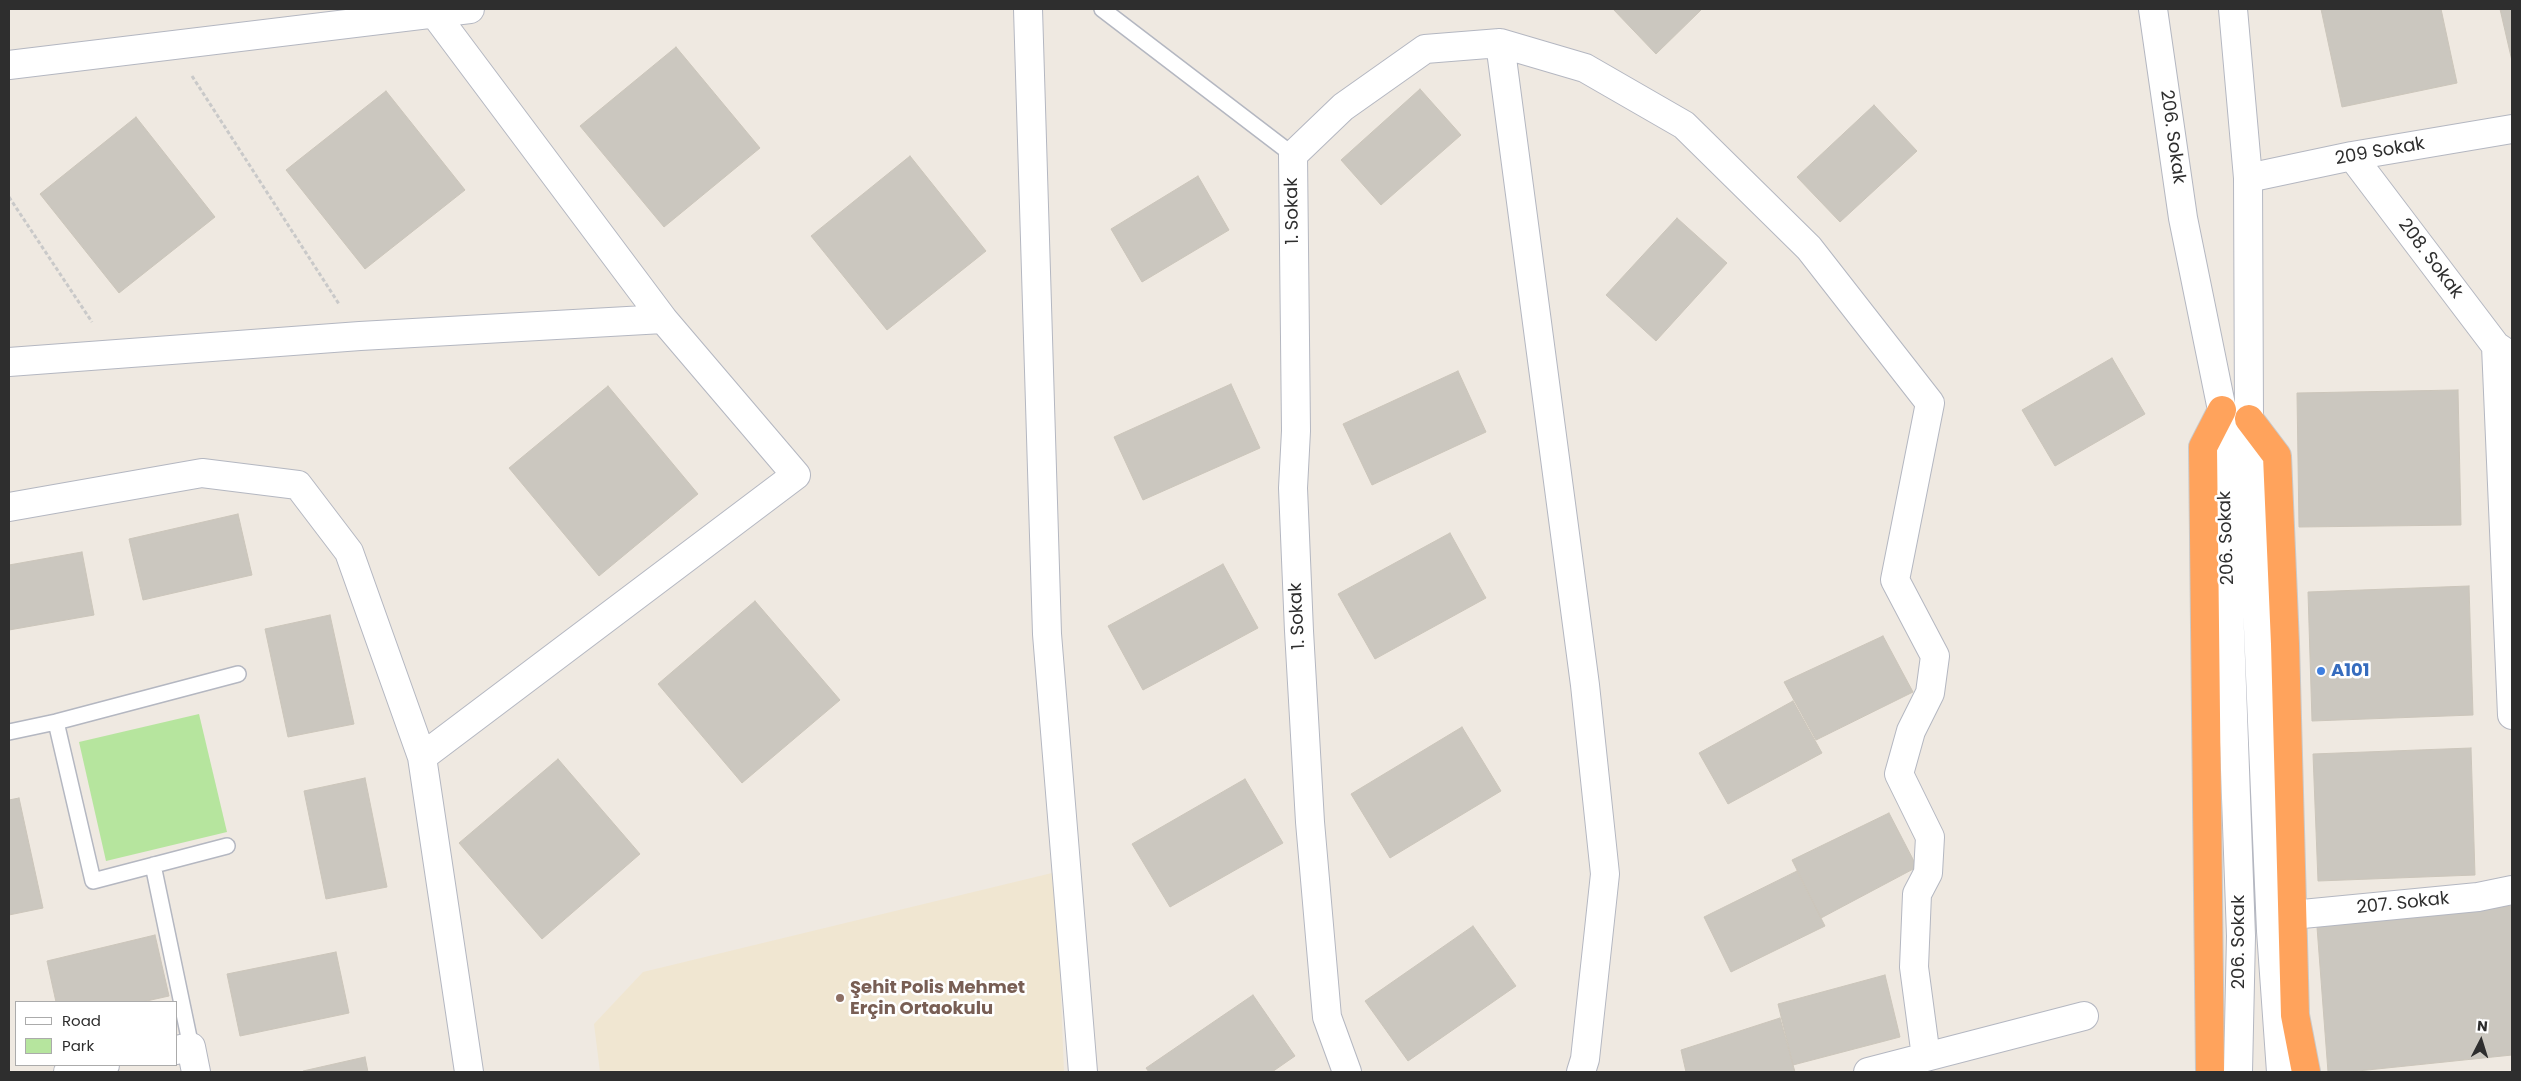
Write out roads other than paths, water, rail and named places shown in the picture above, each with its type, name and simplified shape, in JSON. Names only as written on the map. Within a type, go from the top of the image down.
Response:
[{"type":"highway","points":[[2210,1072],[2203,446],[2222,410]]},
{"type":"highway","points":[[2249,419],[2277,456],[2286,644],[2295,1015],[2306,1072]]},
{"type":"street","points":[[9,65],[470,9]]},
{"type":"street","points":[[1028,9],[1047,634],[1083,1072]]},
{"type":"street","name":"206. Sokak","points":[[2153,9],[2183,218],[2222,410],[2241,936],[2238,1072]]},
{"type":"street","points":[[2233,9],[2248,178],[2249,419],[2270,922],[2281,1072]]},
{"type":"street","points":[[422,757],[796,475],[663,319],[434,13]]},
{"type":"street","points":[[1293,156],[1343,108],[1425,49],[1500,43],[1585,68],[1684,125],[1809,248],[1930,403],[1895,580],[1935,656],[1930,693],[1911,731],[1899,774],[1930,837],[1928,873],[1917,894],[1914,967],[1926,1057]]},
{"type":"street","points":[[1500,43],[1585,685],[1605,874],[1585,1059],[1581,1072]]},
{"type":"street","name":"209 Sokak","points":[[2248,178],[2352,156],[2512,129]]},
{"type":"street","name":"1. Sokak","points":[[1293,156],[1296,422],[1293,488],[1303,707],[1310,822],[1327,1017],[1347,1072]]},
{"type":"street","name":"208. Sokak","points":[[2352,156],[2504,351]]},
{"type":"street","points":[[9,362],[360,336],[663,319]]},
{"type":"street","points":[[2504,351],[2512,715]]},
{"type":"street","points":[[9,507],[202,473],[298,485],[349,552],[422,757],[469,1072]]},
{"type":"street","name":"207. Sokak","points":[[2292,915],[2478,897],[2512,890]]},
{"type":"street","points":[[1868,1072],[2084,1016]]},
{"type":"street","points":[[68,1072],[100,1066]]},
{"type":"lane","points":[[1102,9],[1293,156]]},
{"type":"lane","points":[[9,732],[56,722],[238,674]]},
{"type":"lane","points":[[56,722],[93,881],[226,846]]},
{"type":"lane","points":[[153,865],[178,1001]]},
{"type":"lane","points":[[178,1001],[188,1056]]},
{"type":"place","name":"A101","points":[[2321,671]]},
{"type":"place","name":"Şehit Polis Mehmet Erçin Ortaokulu","points":[[840,998]]}]
